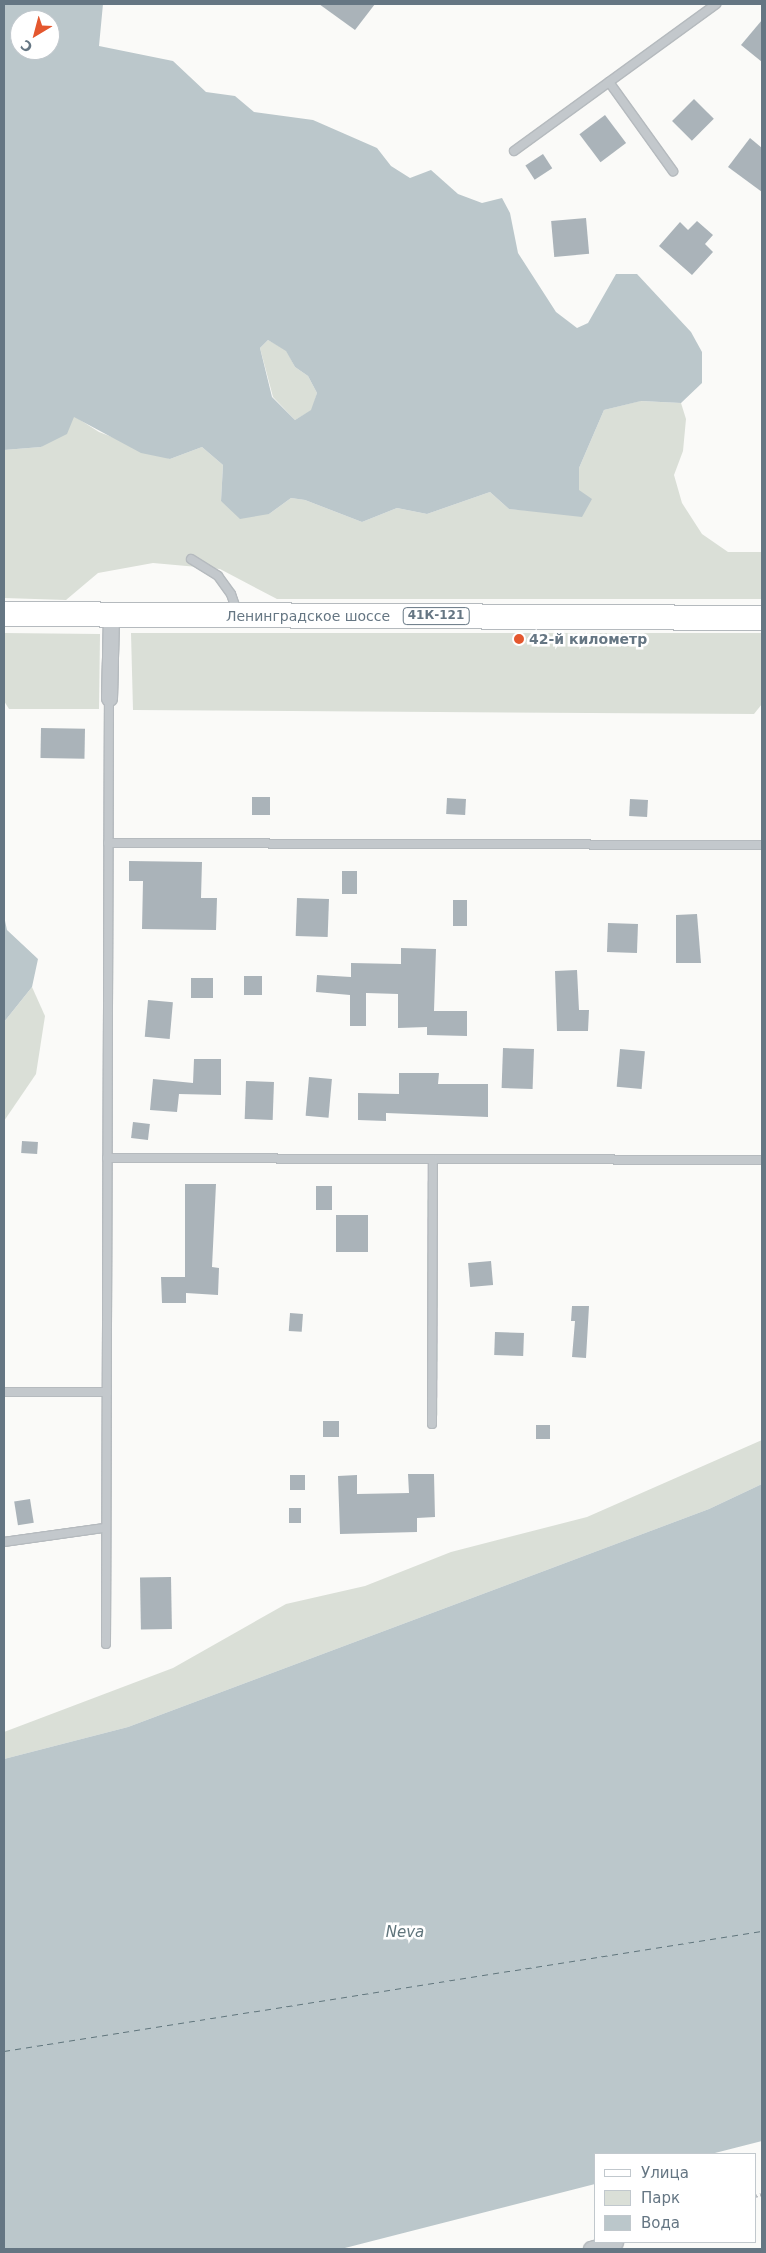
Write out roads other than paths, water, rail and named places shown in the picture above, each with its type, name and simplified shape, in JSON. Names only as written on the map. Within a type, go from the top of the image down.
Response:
[{"type":"main road","name":"Ленинградское шоссе","points":[[4,614],[762,618]]},
{"type":"street","points":[[109,698],[111,615]]},
{"type":"street","points":[[591,2249],[612,2243]]},
{"type":"lane","points":[[514,150],[716,4]]},
{"type":"lane","points":[[610,82],[672,171]]},
{"type":"lane","points":[[191,559],[218,576],[231,594],[238,616]]},
{"type":"lane","points":[[106,1644],[104,1528],[107,1392],[109,698]]},
{"type":"lane","points":[[108,843],[762,845]]},
{"type":"lane","points":[[107,1158],[762,1160]]},
{"type":"lane","points":[[432,1424],[433,1159]]},
{"type":"lane","points":[[4,1392],[107,1392]]},
{"type":"lane","points":[[4,1542],[104,1528]]},
{"type":"water","points":[[4,4],[103,4],[99,46],[173,61],[206,92],[235,96],[254,112],[313,120],[377,148],[391,166],[410,178],[431,170],[458,194],[482,203],[502,198],[510,213],[518,253],[556,312],[577,328],[588,323],[616,274],[637,274],[691,332],[702,352],[702,383],[681,403],[641,401],[604,410],[579,468],[579,490],[592,499],[582,517],[509,509],[490,492],[427,514],[397,508],[362,522],[305,500],[291,498],[269,514],[240,519],[221,501],[223,465],[202,447],[170,459],[141,453],[74,417],[67,434],[41,447],[4,450]],"holes":[[[268,340],[286,351],[295,367],[308,376],[317,393],[311,410],[295,420],[272,397],[260,348]]]},
{"type":"water","points":[[4,916],[7,930],[38,959],[32,987],[4,1022]]},
{"type":"water","name":"Neva","points":[[762,1484],[762,2141],[715,2153],[594,2153],[594,2184],[341,2249],[4,2249],[4,1759],[128,1727],[709,1509]]},
{"type":"place","name":"42-й километр","points":[[519,639]]}]
